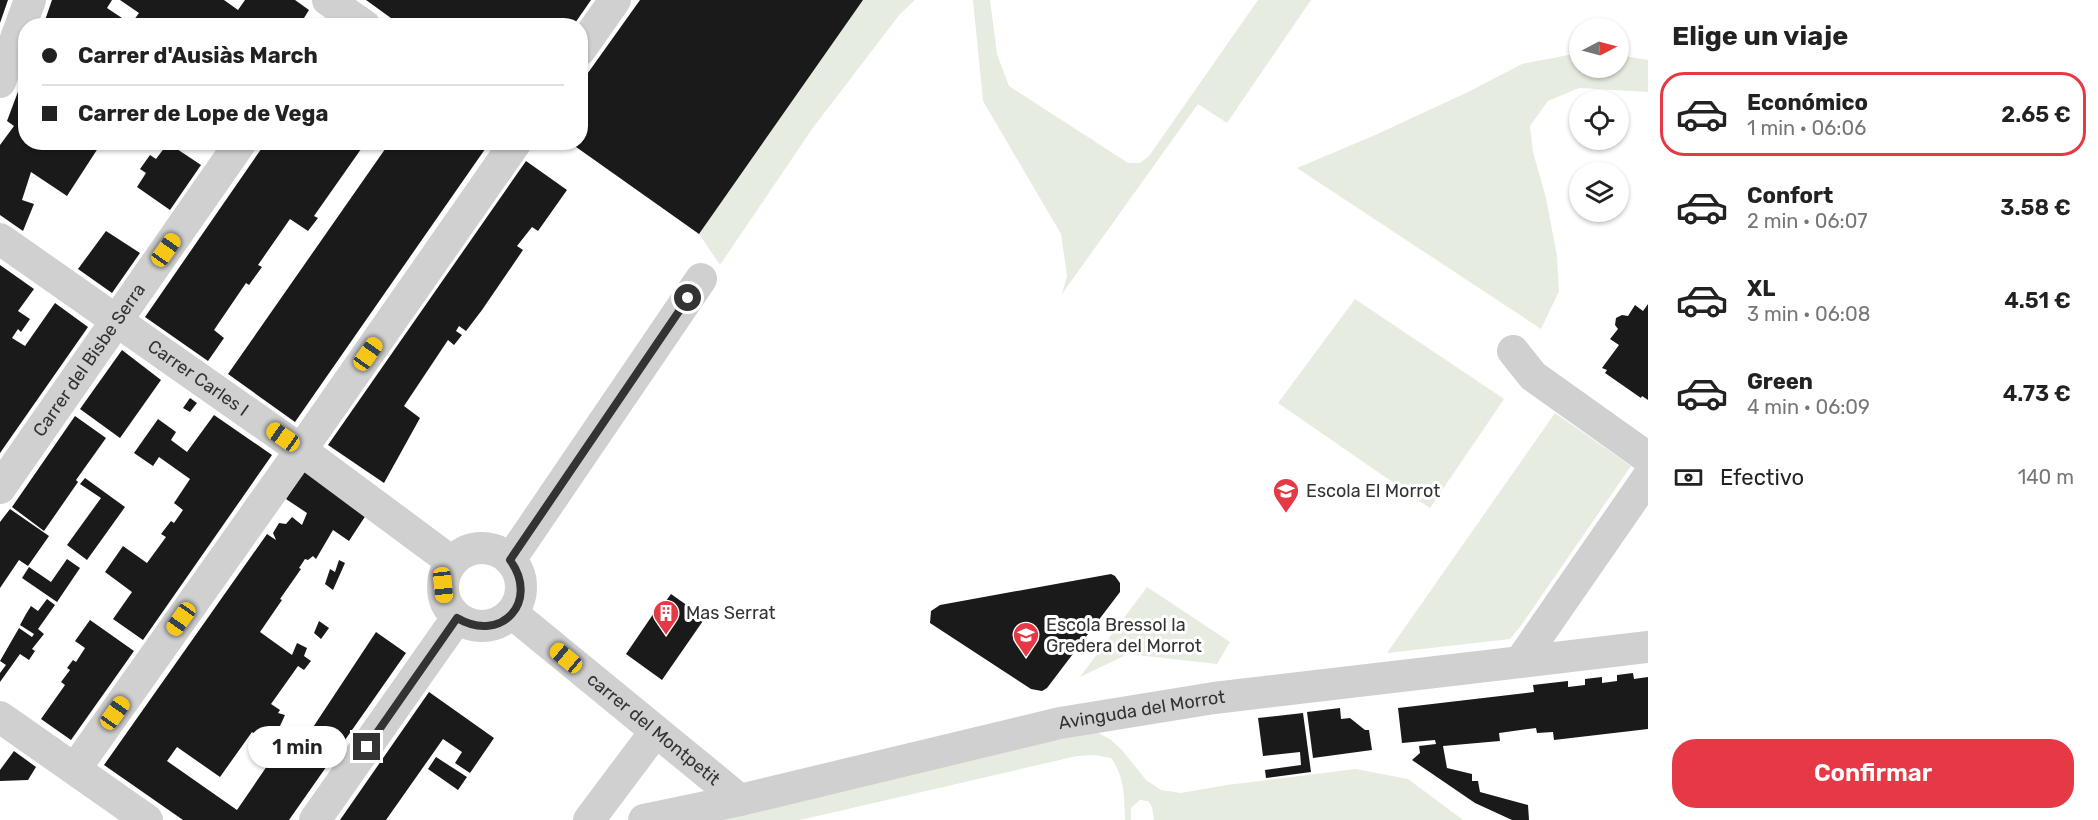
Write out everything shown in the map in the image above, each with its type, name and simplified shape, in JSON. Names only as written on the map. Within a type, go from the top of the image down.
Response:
[{"type":"street","points":[[23,18],[30,0]]},
{"type":"street","points":[[588,39],[615,0]]},
{"type":"street","points":[[332,8],[350,18]]},
{"type":"street","points":[[0,82],[18,33]]},
{"type":"street","name":"Carrer del Bisbe Serra","points":[[0,488],[235,150]]},
{"type":"street","points":[[75,769],[510,150]]},
{"type":"street","name":"Carrer Carles I","points":[[0,239],[301,450],[452,562]]},
{"type":"street","points":[[510,560],[701,279]]},
{"type":"street","points":[[1513,351],[1533,376],[1648,458]]},
{"type":"street","points":[[1520,662],[1648,477]]},
{"type":"street","points":[[487,548],[500,552],[510,560],[517,569],[522,592],[512,613],[502,621],[486,627],[468,624],[457,618],[449,609],[444,597],[443,585],[446,572],[452,562],[462,554],[474,549],[487,548]]},
{"type":"street","name":"carrer del Montpetit","points":[[512,613],[740,800]]},
{"type":"street","points":[[315,820],[457,618]]},
{"type":"street","name":"Avinguda del Morrot","points":[[644,820],[740,800],[1060,723],[1214,698],[1648,647]]},
{"type":"street","points":[[0,717],[147,820]]},
{"type":"street","points":[[589,820],[655,732]]},
{"type":"shaded area","points":[[863,0],[915,0],[900,14],[812,129],[720,265],[699,234]]},
{"type":"shaded area","points":[[973,0],[990,0],[997,54],[1009,86],[1128,163],[1140,163],[1149,156],[1258,0],[1311,0],[1227,123],[1198,104],[1062,294],[1067,276],[1061,234],[983,101]]},
{"type":"shaded area","points":[[1569,55],[1569,78],[1629,78],[1629,57],[1648,60],[1648,92],[1579,88],[1569,90],[1569,92],[1548,101],[1530,126],[1533,152],[1546,198],[1557,256],[1559,291],[1541,329],[1297,168],[1373,136],[1522,64]]},
{"type":"shaded area","points":[[1355,299],[1504,399],[1430,508],[1278,403]]},
{"type":"shaded area","points":[[1555,413],[1631,466],[1520,627],[1510,639],[1387,653]]},
{"type":"shaded area","points":[[1147,587],[1230,642],[1217,664],[1128,654],[1080,677]]},
{"type":"shaded area","points":[[1097,732],[1111,740],[1146,780],[1161,790],[1181,793],[1355,769],[1408,779],[1463,820],[1154,820],[1152,807],[1148,801],[1140,800],[1131,808],[1131,820],[1125,820],[1123,788],[1116,765],[1111,758],[1095,755],[1077,756],[800,820],[675,820],[680,813]]},
{"type":"building","points":[[0,0],[8,0],[0,23]]},
{"type":"building","points":[[52,0],[112,0],[107,8],[122,18],[46,18]]},
{"type":"building","points":[[120,0],[224,0],[238,10],[245,0],[295,0],[309,10],[304,18],[135,18],[139,13]]},
{"type":"building","points":[[366,0],[591,0],[579,18],[391,18]]},
{"type":"building","points":[[640,0],[863,0],[699,234],[580,150],[588,150],[588,73]]},
{"type":"building","points":[[18,92],[18,150],[97,150],[67,196],[31,172],[22,200],[34,204],[23,231],[0,215],[0,145],[14,126],[7,121]]},
{"type":"building","points":[[163,150],[178,150],[201,165],[170,210],[137,187],[146,173],[140,169],[150,155],[156,159]]},
{"type":"building","points":[[260,150],[360,150],[314,216],[318,218],[308,231],[290,219],[258,265],[262,267],[249,285],[246,283],[214,330],[224,338],[208,361],[145,317]]},
{"type":"building","points":[[384,150],[484,150],[295,422],[228,374]]},
{"type":"building","points":[[526,161],[567,190],[538,231],[532,227],[517,246],[523,250],[482,310],[466,331],[459,326],[456,331],[462,335],[454,345],[448,340],[404,406],[420,418],[384,483],[328,445]]},
{"type":"building","points":[[106,231],[140,253],[112,293],[78,269]]},
{"type":"building","points":[[0,265],[34,289],[18,311],[30,319],[21,332],[18,329],[12,338],[25,346],[55,303],[88,327],[0,453]]},
{"type":"building","points":[[1648,304],[1648,400],[1642,396],[1641,398],[1605,373],[1607,370],[1602,368],[1619,345],[1610,339],[1618,329],[1615,325],[1616,318],[1622,315],[1628,316],[1635,305],[1643,311]]},
{"type":"building","points":[[122,350],[161,380],[120,438],[80,409]]},
{"type":"building","points":[[190,398],[197,403],[190,412],[183,408]]},
{"type":"building","points":[[214,415],[272,455],[143,640],[113,619],[132,592],[105,572],[123,546],[147,563],[166,537],[161,534],[171,521],[174,523],[183,510],[174,503],[190,479],[159,457],[153,466],[134,453],[158,419],[176,432],[171,440],[187,452]]},
{"type":"building","points":[[75,416],[106,438],[44,531],[12,507]]},
{"type":"building","points":[[305,470],[368,512],[349,541],[333,530],[316,559],[313,556],[308,560],[305,559],[299,568],[301,569],[280,599],[282,600],[260,632],[292,655],[297,643],[307,648],[304,656],[311,661],[304,670],[298,666],[271,704],[280,710],[278,713],[285,715],[271,746],[252,732],[220,777],[177,747],[167,761],[237,810],[278,750],[292,759],[376,632],[406,653],[289,820],[183,820],[104,765],[267,534],[276,540],[273,533],[279,523],[286,524],[292,517],[302,525],[307,513],[286,499]]},
{"type":"building","points":[[85,478],[125,507],[87,560],[67,545],[101,498],[80,484]]},
{"type":"building","points":[[10,509],[49,536],[28,566],[19,560],[0,588],[0,522]]},
{"type":"building","points":[[67,559],[80,568],[57,602],[22,578],[29,567],[51,582]]},
{"type":"building","points":[[339,560],[345,563],[333,590],[325,584],[330,569],[335,572]]},
{"type":"building","name":"Escola Bressol la Gredera del Morrot","points":[[1111,574],[1120,583],[1120,592],[1047,688],[1042,691],[1031,689],[930,623],[931,611],[940,605]]},
{"type":"building","name":"Mas Serrat","points":[[671,594],[705,618],[662,680],[626,654],[658,607],[660,609]]},
{"type":"building","points":[[47,599],[55,605],[38,629],[44,634],[32,649],[35,651],[29,660],[20,654],[0,682],[0,673],[6,665],[0,661],[19,628],[32,637],[34,634],[20,625],[26,614],[31,606],[38,611]]},
{"type":"building","points":[[90,620],[134,651],[71,740],[41,719],[65,685],[61,682],[70,670],[67,668],[73,660],[76,662],[85,648],[75,641]]},
{"type":"building","points":[[319,621],[329,628],[321,639],[314,633]]},
{"type":"building","points":[[1633,673],[1634,679],[1648,677],[1648,729],[1554,740],[1553,732],[1537,733],[1536,728],[1499,733],[1500,741],[1443,746],[1447,768],[1472,774],[1472,781],[1478,781],[1480,792],[1528,805],[1529,820],[1512,820],[1475,803],[1412,760],[1420,753],[1419,746],[1436,744],[1435,740],[1402,743],[1398,708],[1534,692],[1533,685],[1568,681],[1568,687],[1585,685],[1585,679],[1602,677],[1602,683],[1617,681],[1617,675]]},
{"type":"building","points":[[429,692],[494,738],[470,773],[455,763],[462,752],[443,739],[386,820],[340,820]]},
{"type":"building","points":[[1340,708],[1341,719],[1350,718],[1365,730],[1369,730],[1372,750],[1313,758],[1307,712]]},
{"type":"building","points":[[1303,713],[1311,772],[1266,778],[1265,770],[1301,765],[1300,752],[1263,756],[1258,718]]},
{"type":"building","points":[[14,751],[36,767],[28,780],[0,781],[0,770]]},
{"type":"building","points":[[436,757],[467,777],[458,790],[428,769]]},
{"type":"place","name":"Escola El Morrot","points":[[1286,514]]},
{"type":"place","name":"Mas Serrat","points":[[666,636]]},
{"type":"place","name":"Escola Bressol la Gredera del Morrot","points":[[1026,658]]},
{"type":"route","points":[[367,747],[457,618],[479,627],[492,626],[512,613],[522,592],[517,569],[510,560],[688,298]]}]
